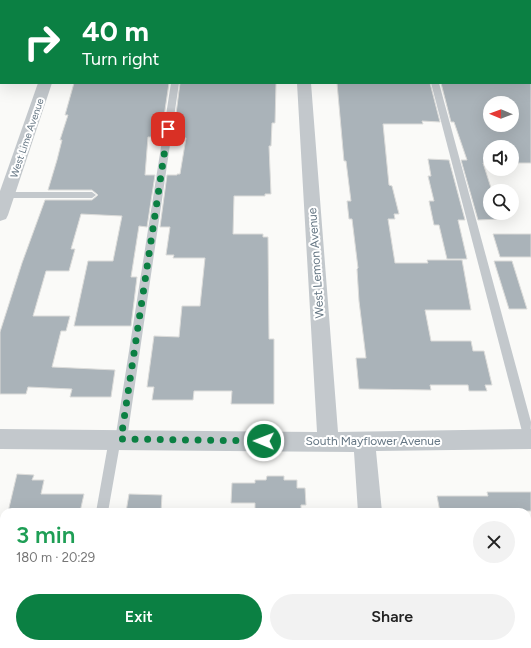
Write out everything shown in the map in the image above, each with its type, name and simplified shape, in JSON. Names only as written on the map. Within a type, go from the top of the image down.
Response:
[{"type":"street","name":"West Lime Avenue","points":[[0,215],[45,84]]},
{"type":"street","name":"West Lemon Avenue","points":[[304,84],[328,442]]},
{"type":"street","name":"South Mayflower Avenue","points":[[0,439],[328,442],[531,439]]},
{"type":"street","points":[[364,442],[370,508]]},
{"type":"lane","points":[[103,508],[118,439],[175,84]]},
{"type":"lane","points":[[434,84],[531,439]]},
{"type":"lane","points":[[7,195],[92,195]]},
{"type":"building","points":[[74,84],[169,84],[161,137],[148,137],[145,175],[155,175],[147,227],[139,226],[131,277],[137,277],[131,326],[74,326],[88,261],[113,261],[122,216],[81,214],[71,249],[75,249],[69,271],[46,271],[33,316],[70,316],[66,331],[61,331],[52,367],[115,370],[111,397],[70,397],[72,389],[28,387],[26,394],[0,394],[0,332],[22,263],[45,200],[92,200],[98,195],[92,190],[48,190],[62,140],[60,140],[68,115],[65,115]]},
{"type":"building","points":[[180,84],[276,84],[275,123],[272,123],[271,146],[269,146],[271,194],[265,194],[265,196],[234,196],[233,234],[263,234],[263,237],[268,237],[269,339],[274,339],[274,404],[231,404],[232,391],[194,391],[193,400],[152,400],[154,387],[147,387],[154,336],[179,337],[182,306],[200,306],[205,258],[173,258],[174,255],[166,255],[170,227],[160,227],[167,175],[180,174],[186,138],[173,137]]},
{"type":"building","points":[[337,84],[430,84],[440,122],[422,121],[423,124],[383,124],[389,185],[392,186],[399,214],[394,214],[395,219],[388,219],[395,263],[428,263],[427,260],[462,260],[471,310],[425,310],[431,341],[471,341],[473,351],[484,351],[492,385],[485,385],[487,391],[469,391],[468,385],[430,385],[431,390],[359,389],[356,358],[366,358],[359,301],[358,268],[352,219],[349,219],[347,201],[351,201],[346,161],[344,161]]},
{"type":"building","points":[[441,84],[531,84],[531,163],[519,163],[519,140],[483,140],[483,176],[487,176],[490,184],[483,184],[483,220],[478,220],[461,160],[467,160],[454,122],[451,122]]},
{"type":"building","points":[[428,159],[449,160],[465,220],[458,220],[467,259],[447,259],[439,225],[434,225],[429,201],[434,201],[428,176],[431,176]]},
{"type":"building","points":[[493,234],[531,234],[531,257],[500,257]]},
{"type":"building","points":[[494,261],[512,261],[527,309],[509,309]]},
{"type":"building","points":[[17,474],[34,475],[32,480],[44,480],[41,494],[84,494],[81,508],[9,508]]},
{"type":"building","points":[[267,476],[284,476],[284,480],[297,480],[297,488],[305,488],[306,505],[301,505],[301,508],[255,508],[255,503],[231,503],[232,483],[255,483],[255,480],[266,480]]},
{"type":"building","points":[[487,492],[531,492],[531,508],[439,508],[437,496],[488,496]]},
{"type":"building","points":[[129,494],[162,495],[161,508],[127,508]]},
{"type":"route","points":[[168,129],[121,439],[264,441]]}]
